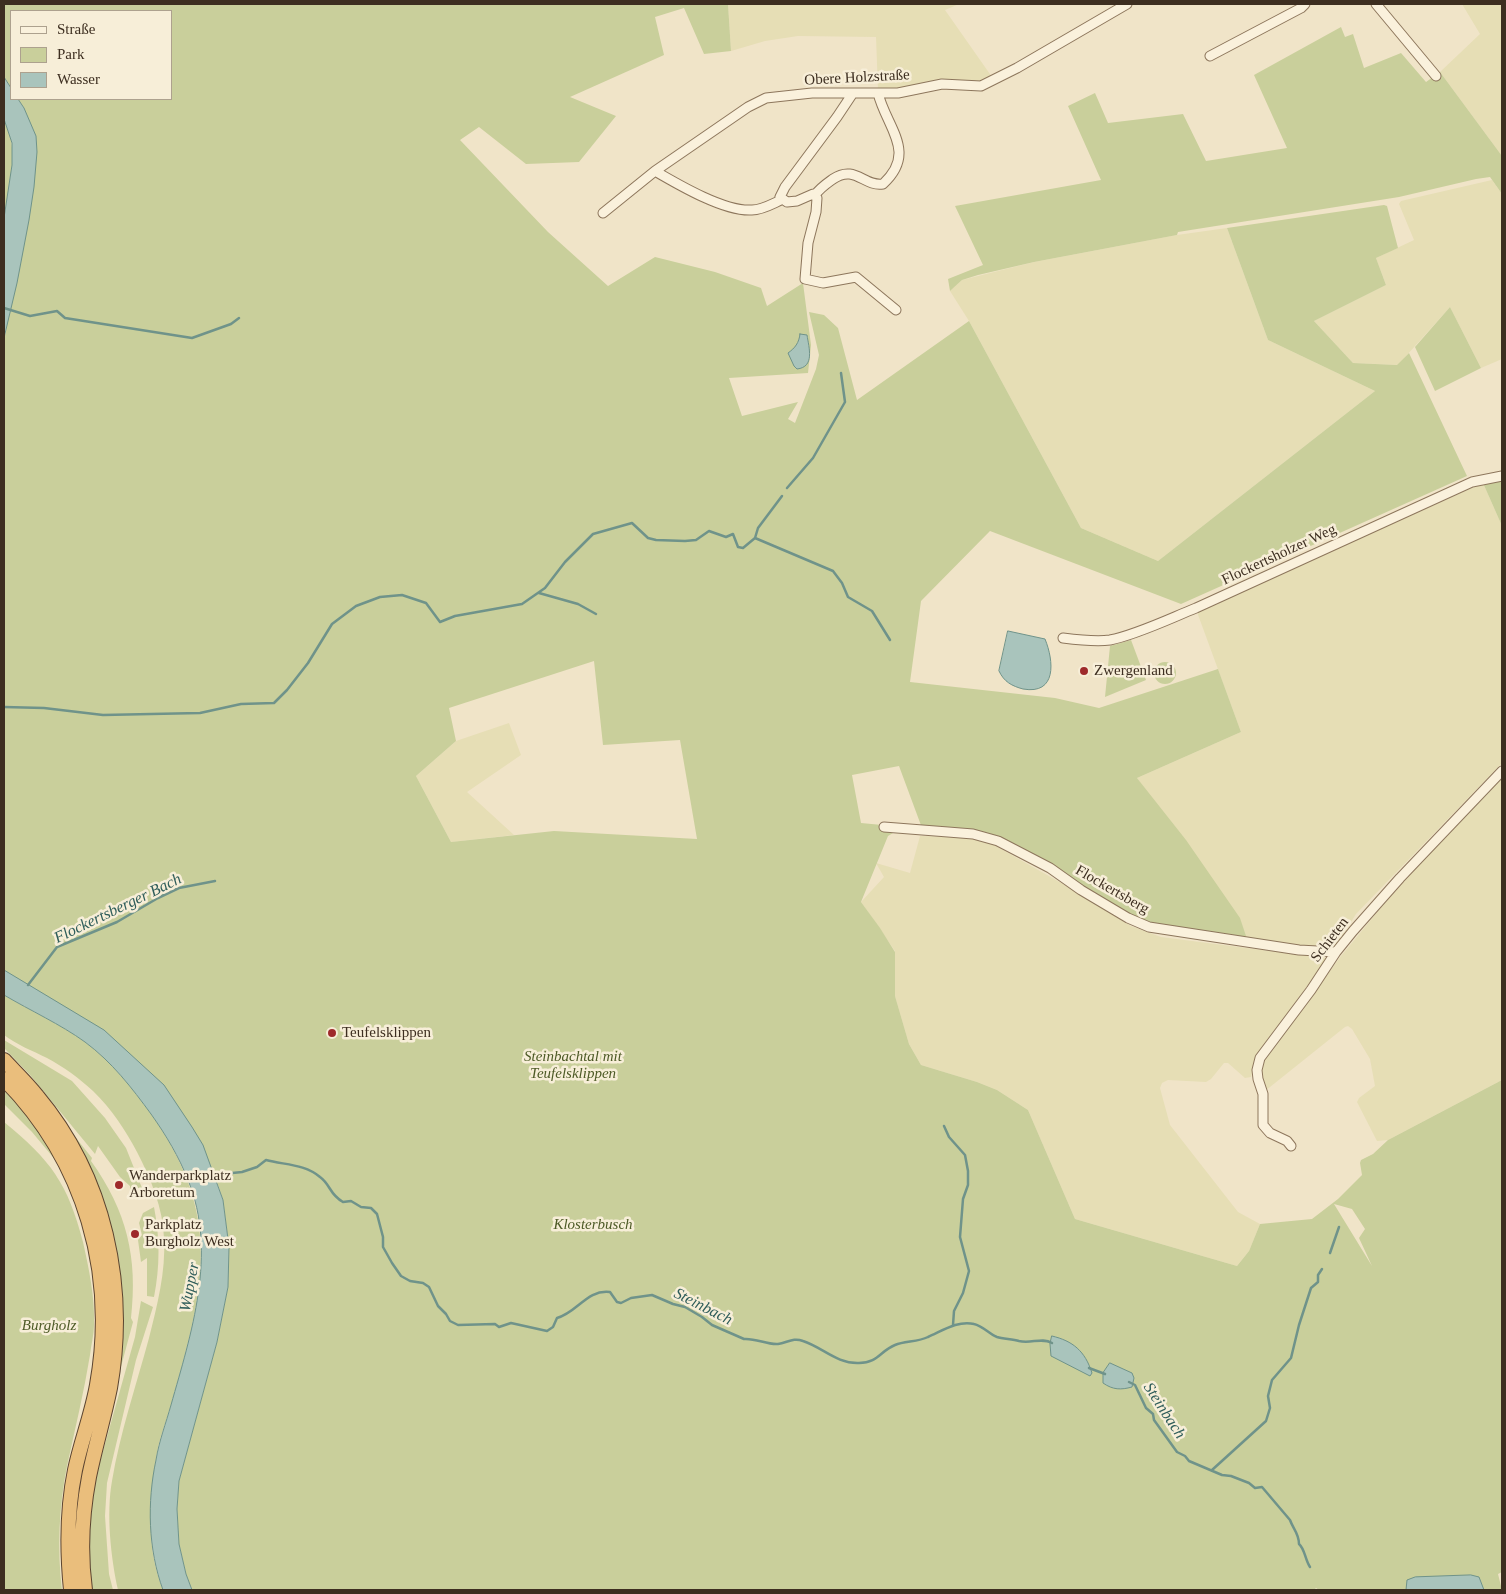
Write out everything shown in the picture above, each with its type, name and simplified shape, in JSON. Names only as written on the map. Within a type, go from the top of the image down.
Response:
[{"type":"highway","points":[[4,1060],[38,1097],[74,1151],[100,1213],[111,1255],[116,1292],[115,1352],[110,1389],[86,1494],[83,1544],[85,1590]]},
{"type":"highway","points":[[4,1079],[40,1120],[71,1174],[94,1239],[103,1293],[104,1325],[97,1387],[76,1469],[70,1510],[68,1543],[72,1590]]},
{"type":"street","name":"Obere Holzstraße","points":[[603,213],[655,171],[748,107],[766,98],[812,93],[898,93],[942,84],[974,86],[988,83],[1127,4]]},
{"type":"street","points":[[1210,56],[1301,8],[1305,4]]},
{"type":"street","points":[[1376,4],[1436,76]]},
{"type":"street","points":[[781,200],[781,193],[853,92]]},
{"type":"street","points":[[815,195],[828,182],[842,174],[852,174],[878,185],[883,184],[890,177],[898,162],[900,146],[881,107],[878,94]]},
{"type":"street","points":[[655,171],[705,197],[741,209],[758,209],[781,200],[791,202],[815,195]]},
{"type":"street","points":[[815,195],[818,200],[818,206],[808,243],[805,279],[823,283],[856,277],[891,308],[896,310]]},
{"type":"street","name":"Flockertsholzer Weg","points":[[1063,638],[1091,641],[1109,640],[1152,626],[1196,608],[1472,482],[1502,476]]},
{"type":"street","name":"Schieten","points":[[1291,1146],[1287,1140],[1270,1133],[1263,1125],[1263,1094],[1258,1079],[1258,1065],[1264,1052],[1311,990],[1336,952],[1400,878],[1502,771]]},
{"type":"street","name":"Flockertsberg","points":[[884,827],[973,834],[998,841],[1050,868],[1081,890],[1128,918],[1149,926],[1299,950],[1336,952]]},
{"type":"shaded area","points":[[728,4],[959,4],[945,10],[992,77],[979,82],[878,90],[876,37],[798,36],[765,41],[731,51]]},
{"type":"shaded area","points":[[1462,4],[1502,4],[1502,156],[1440,72],[1480,34]]},
{"type":"shaded area","points":[[1492,180],[1502,194],[1502,359],[1481,368],[1450,307],[1398,365],[1353,363],[1314,321],[1386,285],[1376,258],[1414,240],[1399,204],[1401,201]]},
{"type":"shaded area","points":[[1227,228],[1268,340],[1375,391],[1158,561],[1081,528],[969,321],[950,291],[962,280],[1034,262],[1177,235]]},
{"type":"shaded area","points":[[1483,483],[1502,526],[1502,763],[1356,914],[1339,941],[1332,948],[1320,950],[1247,939],[1137,778],[1241,732],[1197,612]]},
{"type":"shaded area","points":[[509,723],[521,755],[467,792],[514,835],[451,842],[416,776],[456,741]]},
{"type":"shaded area","points":[[1502,778],[1502,1080],[1388,1140],[1377,1141],[1357,1102],[1359,1098],[1375,1086],[1370,1059],[1352,1029],[1348,1026],[1265,1091],[1260,1073],[1264,1061],[1341,956],[1384,904],[1468,811]]},
{"type":"shaded area","points":[[920,836],[965,837],[994,845],[1063,884],[1131,926],[1161,937],[1301,955],[1323,956],[1326,960],[1269,1039],[1254,1065],[1251,1077],[1245,1078],[1228,1063],[1224,1063],[1211,1079],[1206,1082],[1168,1080],[1162,1083],[1160,1088],[1170,1125],[1238,1212],[1260,1224],[1249,1251],[1237,1266],[1075,1219],[1028,1110],[997,1090],[921,1065],[909,1044],[895,996],[895,951],[861,902],[884,877],[876,863],[910,873]]},
{"type":"green space","name":"Klosterbusch","points":[[4,4],[728,4],[731,51],[704,54],[684,8],[655,17],[664,55],[570,97],[616,116],[579,162],[526,164],[479,127],[460,140],[548,232],[608,286],[655,257],[715,272],[761,288],[767,306],[803,283],[811,345],[808,373],[729,378],[742,416],[798,402],[788,419],[795,423],[816,369],[819,355],[809,312],[824,315],[838,328],[857,400],[969,321],[1081,528],[1158,561],[1375,391],[1268,340],[1227,228],[1387,206],[1398,248],[1376,258],[1386,285],[1314,321],[1353,363],[1397,365],[1409,353],[1467,476],[1181,604],[990,531],[921,601],[910,682],[1055,698],[1099,708],[1218,669],[1241,732],[1137,778],[1186,840],[1240,918],[1247,939],[1160,926],[1129,917],[993,836],[922,828],[899,766],[852,775],[861,823],[903,827],[888,836],[861,902],[895,952],[895,996],[909,1044],[921,1065],[997,1090],[1028,1110],[1075,1219],[1237,1266],[1249,1251],[1260,1224],[1312,1219],[1338,1199],[1362,1175],[1361,1160],[1373,1154],[1388,1140],[1502,1080],[1502,1572],[1498,1574],[1502,1590],[1484,1590],[1483,1588],[1465,1590],[1319,1590],[1316,1588],[1314,1590],[192,1590],[179,1544],[177,1509],[179,1481],[217,1342],[228,1287],[229,1247],[223,1200],[215,1176],[140,1078],[4,985],[4,338],[24,108],[19,100],[172,100],[172,10],[10,10],[10,86],[4,77]],"holes":[[[594,661],[603,745],[680,740],[697,839],[554,831],[451,842],[416,776],[456,741],[449,708]],[[1334,1204],[1352,1209],[1365,1229],[1359,1238],[1372,1266]]]},
{"type":"green space","points":[[1341,27],[1345,37],[1353,34],[1364,68],[1401,53],[1426,82],[1440,72],[1502,156],[1502,194],[1490,177],[1476,179],[1399,197],[1178,232],[1177,235],[1034,262],[962,280],[950,291],[948,279],[983,265],[955,206],[1101,180],[1068,106],[1095,93],[1108,123],[1183,114],[1206,161],[1287,148],[1254,75]]},
{"type":"green space","points":[[4,119],[11,143],[12,168],[4,218]]},
{"type":"green space","points":[[1450,307],[1481,368],[1435,391],[1415,347]]},
{"type":"green space","points":[[1502,480],[1502,526],[1483,483]]},
{"type":"green space","points":[[1131,640],[1146,680],[1105,697],[1110,646]]},
{"type":"green space","points":[[1165,662],[1173,665],[1176,673],[1173,681],[1165,684],[1157,681],[1154,673],[1157,665]]},
{"type":"green space","points":[[4,995],[75,1035],[113,1067],[151,1114],[174,1151],[190,1187],[198,1221],[201,1254],[199,1288],[183,1361],[159,1445],[154,1471],[151,1538],[154,1561],[163,1590],[118,1590],[111,1550],[109,1522],[110,1494],[115,1463],[149,1338],[162,1276],[164,1238],[159,1205],[147,1173],[133,1144],[118,1120],[100,1098],[65,1069],[4,1035]]},
{"type":"green space","points":[[4,1040],[72,1081],[105,1118],[126,1148],[146,1198],[130,1197],[130,1186],[120,1177],[98,1146],[95,1154],[30,1075],[4,1048]]},
{"type":"green space","points":[[4,1086],[34,1122],[57,1162],[32,1132],[4,1104]]},
{"type":"green space","name":"Burgholz","points":[[4,1122],[46,1161],[64,1189],[71,1204],[83,1242],[93,1294],[93,1336],[62,1496],[59,1543],[62,1590],[4,1590]]},
{"type":"green space","points":[[68,1128],[92,1158],[91,1161],[113,1198],[127,1236],[131,1255],[133,1296],[131,1318],[133,1322],[118,1378],[121,1298]]},
{"type":"green space","points":[[154,1207],[158,1252],[154,1297],[147,1296],[147,1258],[141,1262],[138,1240],[142,1235],[139,1223],[143,1213]]},
{"type":"green space","points":[[141,1301],[153,1307],[136,1360],[107,1483],[105,1516],[109,1574],[113,1590],[90,1590],[88,1573],[91,1513],[96,1476],[135,1337]]},
{"type":"water","points":[[4,77],[10,86],[10,100],[19,100],[24,108],[36,136],[37,152],[29,220],[4,338],[4,218],[12,165],[12,143],[4,119]]},
{"type":"water","points":[[800,334],[807,335],[810,356],[806,365],[797,369],[788,353],[796,345]]},
{"type":"water","points":[[1008,631],[1045,639],[1051,666],[1047,682],[1042,687],[1023,689],[1009,683],[1001,675],[999,671]]},
{"type":"water","points":[[4,970],[104,1030],[164,1085],[203,1145],[223,1200],[229,1247],[228,1287],[217,1342],[179,1481],[177,1509],[179,1544],[192,1590],[163,1590],[154,1558],[150,1509],[157,1453],[186,1350],[198,1293],[201,1265],[201,1236],[197,1208],[188,1180],[172,1146],[129,1085],[104,1058],[85,1042],[56,1023],[4,995]]},
{"type":"water","points":[[1052,1336],[1072,1344],[1082,1353],[1092,1373],[1090,1376],[1051,1356],[1050,1344]]},
{"type":"water","points":[[1110,1363],[1132,1373],[1134,1378],[1132,1387],[1117,1389],[1103,1383],[1103,1373]]},
{"type":"water","points":[[1471,1575],[1479,1577],[1484,1590],[1406,1590],[1407,1580],[1415,1577]]},
{"type":"waterway","points":[[4,308],[30,316],[57,311],[65,318],[192,338],[231,324],[239,318]]},
{"type":"waterway","points":[[787,488],[813,458],[845,402],[841,373]]},
{"type":"waterway","points":[[755,538],[758,528],[782,496]]},
{"type":"waterway","points":[[4,707],[44,708],[103,715],[200,713],[241,704],[274,703],[308,663],[332,624],[356,606],[380,597],[402,595],[426,603],[440,622],[455,616],[522,604],[545,588],[565,562],[593,534],[632,523],[648,538],[656,540],[696,540],[709,531],[726,537],[733,534],[738,547],[743,548],[755,538],[833,571],[842,583],[848,597],[872,611],[890,640]]},
{"type":"waterway","points":[[539,593],[578,604],[596,614]]},
{"type":"waterway","name":"Flockertsberger Bach","points":[[28,985],[57,947],[117,922],[179,888],[215,881]]},
{"type":"waterway","points":[[944,1126],[949,1137],[965,1155],[968,1171],[968,1185],[963,1199],[960,1237],[969,1271],[963,1293],[954,1311],[953,1325]]},
{"type":"waterway","name":"Steinbach","points":[[213,1175],[242,1172],[257,1167],[266,1160],[301,1167],[314,1173],[324,1180],[338,1199],[343,1202],[351,1201],[361,1207],[371,1208],[377,1214],[383,1237],[383,1247],[401,1276],[410,1281],[423,1283],[429,1287],[438,1306],[450,1321],[458,1325],[495,1324],[499,1327],[511,1323],[547,1331],[553,1327],[557,1318],[588,1298],[602,1292],[610,1292],[617,1302],[621,1303],[631,1298],[652,1295],[685,1307],[712,1325],[744,1339],[774,1344],[799,1340],[851,1363],[871,1361],[895,1345],[924,1339],[950,1327],[968,1323],[977,1325],[999,1338],[1023,1342],[1048,1341],[1052,1343]]},
{"type":"waterway","points":[[1330,1253],[1339,1227]]},
{"type":"waterway","points":[[1212,1470],[1266,1421],[1270,1408],[1268,1396],[1272,1380],[1291,1358],[1311,1288],[1318,1282],[1318,1275],[1322,1269]]},
{"type":"waterway","name":"Steinbach","points":[[1089,1368],[1105,1374]]},
{"type":"waterway","name":"Steinbach","points":[[1129,1382],[1135,1385],[1146,1408],[1153,1414],[1154,1420],[1177,1452],[1185,1456],[1189,1461],[1222,1475],[1231,1476],[1249,1483],[1255,1488],[1262,1487],[1290,1520],[1310,1567]]},
{"type":"place","name":"Zwergenland","points":[[1084,671]]},
{"type":"place","name":"Teufelsklippen","points":[[332,1033]]},
{"type":"place","name":"Wanderparkplatz Arboretum","points":[[119,1185]]},
{"type":"place","name":"Parkplatz Burgholz West","points":[[135,1234]]},
{"type":"park label","name":"Steinbachtal mit Teufelsklippen","points":[[573,1066]]},
{"type":"water label","name":"Wupper","points":[[190,1287]]}]
